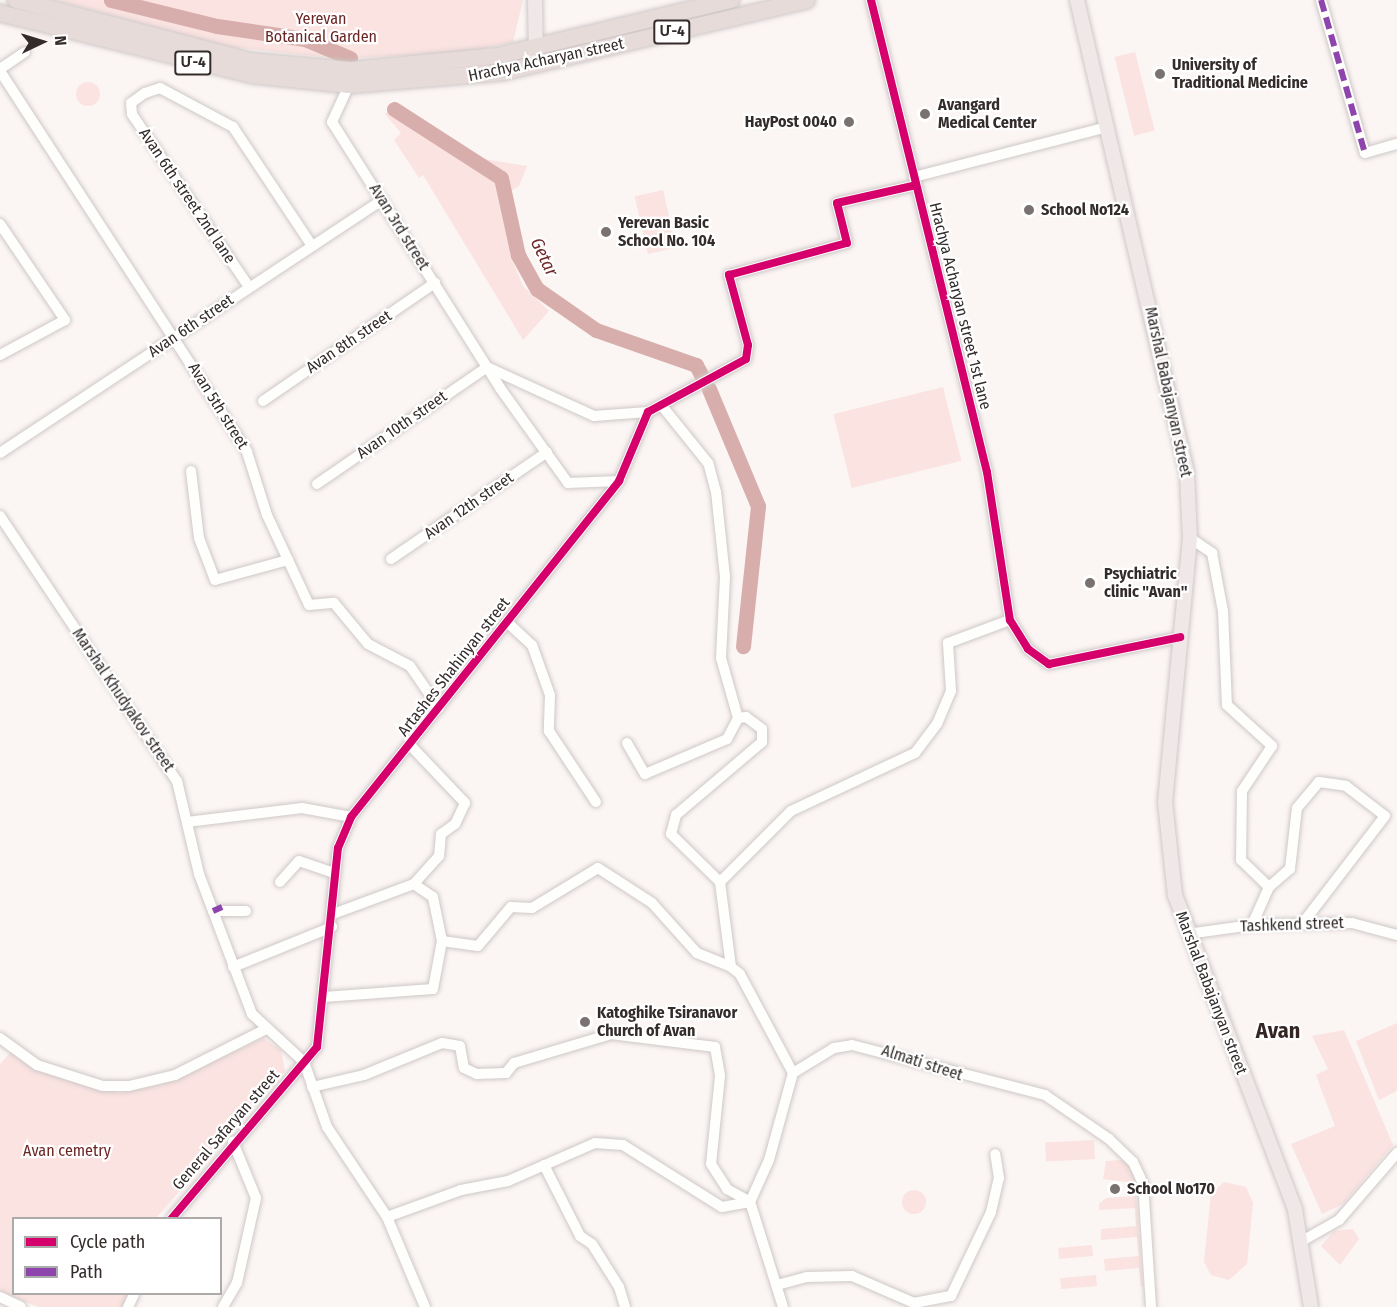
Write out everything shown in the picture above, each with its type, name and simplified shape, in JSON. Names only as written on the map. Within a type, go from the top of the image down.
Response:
[{"type":"highway","name":"Hrachya Acharyan street","points":[[16,0],[171,42],[292,67],[427,66],[536,56],[807,0]]},
{"type":"highway","name":"Hrachya Acharyan street","points":[[0,14],[252,75],[349,85],[465,77],[731,0]]},
{"type":"main road","points":[[535,0],[536,56]]},
{"type":"main road","name":"Marshal Babajanyan street","points":[[1077,0],[1187,473],[1190,538],[1165,802],[1167,850],[1187,934],[1295,1210],[1302,1241],[1311,1307]]},
{"type":"street","name":"Hrachya Acharyan street 1st lane","points":[[871,0],[987,472],[1010,620]]},
{"type":"street","points":[[1321,0],[1365,153],[1397,144]]},
{"type":"street","points":[[0,70],[25,52]]},
{"type":"street","name":"Avan 5th street","points":[[0,70],[247,452],[288,560],[309,605],[334,603],[368,644],[410,666],[439,708]]},
{"type":"street","name":"Avan 3rd street","points":[[349,85],[332,122],[487,367],[572,486],[619,481]]},
{"type":"street","name":"Avan 6th street 2nd lane","points":[[249,287],[132,114],[132,103],[160,88],[233,127],[312,246]]},
{"type":"street","points":[[915,181],[1107,128]]},
{"type":"street","name":"Hrachya Acharyan street 1st lane","points":[[662,406],[746,359],[748,345],[729,275],[847,243],[837,203],[915,181]]},
{"type":"street","name":"Avan 6th street","points":[[0,453],[382,200]]},
{"type":"street","points":[[0,224],[65,320],[1,356]]},
{"type":"street","name":"Avan 8th street","points":[[263,401],[435,283]]},
{"type":"street","points":[[487,367],[594,416],[648,412],[662,406],[708,463],[716,492],[725,577],[721,658],[738,718],[727,739],[645,774],[627,743]]},
{"type":"street","name":"Avan 10th street","points":[[317,484],[487,367]]},
{"type":"street","name":"Artashes Shahinyan street","points":[[304,1062],[317,1047],[332,927],[334,873],[351,817],[619,481],[648,412]]},
{"type":"street","name":"Avan 12th street","points":[[391,560],[547,452]]},
{"type":"street","points":[[191,471],[199,538],[215,580],[288,560]]},
{"type":"street","name":"Marshal Khudyakov street","points":[[0,516],[177,781],[187,822],[217,909],[233,967],[252,1014],[266,1029],[287,1040],[304,1062],[327,1127],[387,1217],[425,1307]]},
{"type":"street","points":[[1190,538],[1212,553],[1223,611],[1227,705],[1272,746],[1242,791],[1241,860],[1269,887]]},
{"type":"street","points":[[720,882],[791,811],[915,753],[937,724],[951,691],[948,643],[1010,620],[1028,649],[1049,664],[1180,637]]},
{"type":"street","points":[[507,622],[532,645],[550,695],[549,731],[596,802]]},
{"type":"street","points":[[730,967],[720,882],[671,834],[676,815],[762,742],[762,729],[746,717],[738,718]]},
{"type":"street","points":[[333,914],[414,884],[439,856],[441,834],[455,824],[465,803],[410,745]]},
{"type":"street","points":[[1252,925],[1269,887],[1290,869],[1297,808],[1319,782],[1346,786],[1385,816],[1302,924]]},
{"type":"street","points":[[187,822],[302,808],[351,817]]},
{"type":"street","points":[[279,882],[297,861],[334,873]]},
{"type":"street","points":[[442,941],[478,946],[511,907],[532,908],[598,868],[652,903],[697,953],[730,967],[740,974],[793,1073],[769,1160],[750,1202],[783,1307]]},
{"type":"street","points":[[324,997],[433,989],[442,941],[433,897],[414,884]]},
{"type":"street","points":[[217,909],[246,911]]},
{"type":"street","name":"Tashkend street","points":[[1187,934],[1252,925],[1352,923],[1397,935]]},
{"type":"street","points":[[233,967],[332,927]]},
{"type":"street","points":[[0,1038],[37,1065],[103,1086],[129,1086],[175,1075],[266,1029]]},
{"type":"street","points":[[312,1087],[364,1075],[442,1043],[460,1046],[464,1068],[477,1074],[506,1073],[514,1063],[611,1034],[715,1047],[720,1077],[711,1164],[727,1189],[750,1202]]},
{"type":"street","name":"Almati street","points":[[793,1073],[834,1048],[871,1046],[949,1073],[1044,1095],[1109,1138],[1133,1162],[1143,1183],[1151,1307]]},
{"type":"street","name":"General Safaryan street","points":[[173,1217],[233,1142],[304,1062]]},
{"type":"street","points":[[223,1307],[237,1283],[256,1198],[233,1142]]},
{"type":"street","points":[[387,1217],[461,1190],[508,1181],[595,1143],[623,1145],[722,1207],[750,1202]]},
{"type":"street","points":[[1302,1241],[1339,1220],[1397,1153]]},
{"type":"street","points":[[777,1286],[806,1277],[852,1276],[914,1303],[951,1296],[991,1212],[999,1178],[994,1154]]},
{"type":"street","points":[[544,1165],[580,1236],[592,1244],[619,1287],[625,1307]]},
{"type":"street","points":[[0,1297],[21,1307]]},
{"type":"green space","name":"Yerevan Botanical Garden","points":[[54,0],[523,0],[513,42],[469,52],[342,59],[229,47]]},
{"type":"green space","points":[[1135,52],[1155,131],[1134,136],[1115,57]]},
{"type":"green space","points":[[88,82],[96,86],[100,94],[96,102],[88,106],[80,102],[76,94],[80,86]]},
{"type":"green space","points":[[395,104],[477,158],[527,166],[519,186],[501,197],[512,260],[523,286],[549,311],[523,340],[423,175],[419,178],[394,140],[401,133],[385,114]]},
{"type":"green space","points":[[663,190],[676,247],[648,254],[635,197]]},
{"type":"green space","points":[[943,387],[961,461],[852,488],[833,414]]},
{"type":"green space","points":[[1397,1023],[1397,1091],[1379,1100],[1356,1041]]},
{"type":"green space","points":[[1344,1030],[1393,1145],[1343,1204],[1322,1214],[1291,1144],[1335,1126],[1316,1075],[1328,1069],[1312,1036]]},
{"type":"green space","name":"Avan cemetry","points":[[263,1038],[281,1050],[285,1071],[157,1217],[12,1217],[12,1295],[128,1295],[122,1307],[38,1307],[0,1291],[0,1064],[12,1051],[66,1080],[119,1093],[161,1085]]},
{"type":"green space","points":[[1094,1140],[1095,1159],[1046,1162],[1045,1143]]},
{"type":"green space","points":[[1122,1160],[1134,1171],[1135,1183],[1103,1179],[1106,1161]]},
{"type":"green space","points":[[1224,1182],[1246,1187],[1253,1203],[1247,1264],[1229,1280],[1211,1275],[1204,1262],[1211,1194]]},
{"type":"green space","points":[[914,1190],[922,1194],[926,1202],[922,1210],[914,1214],[906,1210],[902,1202],[906,1194]]},
{"type":"green space","points":[[1136,1196],[1143,1286],[1141,1286],[1139,1268],[1105,1271],[1104,1259],[1139,1256],[1137,1237],[1101,1240],[1101,1229],[1136,1226],[1135,1208],[1099,1210],[1099,1204],[1106,1198]]},
{"type":"green space","points":[[1353,1229],[1359,1239],[1340,1265],[1321,1246],[1334,1231]]},
{"type":"green space","points":[[1092,1245],[1093,1256],[1059,1259],[1058,1248]]},
{"type":"green space","points":[[1096,1275],[1097,1286],[1061,1289],[1060,1278]]},
{"type":"waterway","name":"Getar","points":[[111,0],[217,26],[305,39],[350,58]]},
{"type":"waterway","name":"Getar","points":[[394,109],[501,178],[518,255],[537,289],[596,330],[696,365],[703,378]]},
{"type":"waterway","name":"Getar","points":[[709,389],[758,506],[743,646]]},
{"type":"marked path","points":[[1321,0],[1365,153]]},
{"type":"marked path","points":[[213,911],[222,907]]},
{"type":"cycle path","points":[[871,0],[987,472],[1010,620],[1028,649],[1049,664],[1180,637]]},
{"type":"cycle path","points":[[173,1217],[317,1047],[338,848],[351,817],[619,481],[648,412],[746,359],[748,345],[729,275],[847,243],[837,203],[916,185]]},
{"type":"place","name":"University of Traditional Medicine","points":[[1160,74]]},
{"type":"place","name":"Avangard Medical Center","points":[[925,114]]},
{"type":"place","name":"HayPost 0040","points":[[849,122]]},
{"type":"place","name":"School No124","points":[[1029,210]]},
{"type":"place","name":"Yerevan Basic School No. 104","points":[[606,232]]},
{"type":"place","name":"Psychiatric clinic \"Avan\"","points":[[1090,583]]},
{"type":"place","name":"Katoghike Tsiranavor Church of Avan","points":[[585,1022]]},
{"type":"place","name":"School No170","points":[[1115,1189]]},
{"type":"district","name":"Avan","points":[[1278,1031]]}]
